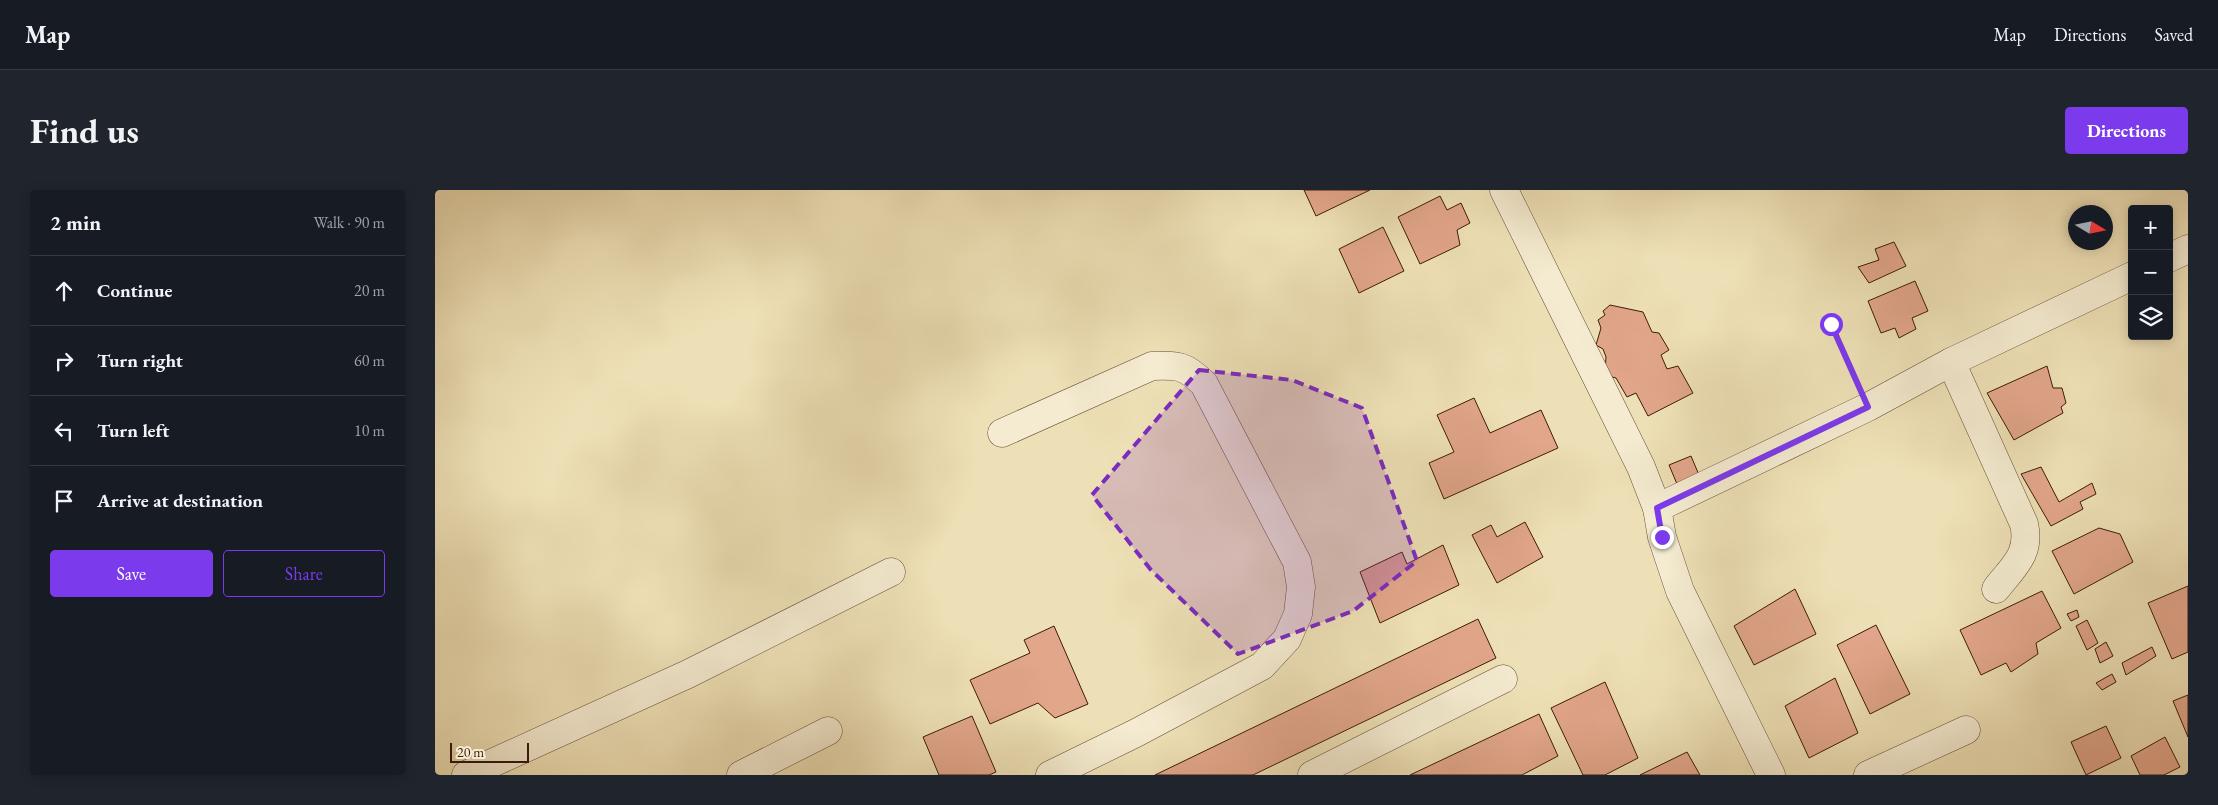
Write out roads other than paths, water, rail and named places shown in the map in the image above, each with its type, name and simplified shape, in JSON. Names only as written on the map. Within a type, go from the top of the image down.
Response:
[{"type":"street","points":[[1507,191],[1641,467],[1657,508],[1662,537],[1680,591],[1771,775]]},
{"type":"street","points":[[2173,256],[2188,249]]},
{"type":"street","points":[[1657,508],[1868,407],[1951,362],[2128,278]]},
{"type":"street","points":[[1951,362],[2027,534],[2023,555],[1996,589]]},
{"type":"street","points":[[1002,433],[1152,366],[1175,365],[1191,371],[1204,384],[1276,520],[1297,562],[1301,587],[1298,614],[1287,639],[1262,666],[1136,733],[1050,775]]},
{"type":"street","points":[[466,775],[688,674],[891,572]]},
{"type":"street","points":[[1312,775],[1351,766],[1503,679]]},
{"type":"street","points":[[1868,775],[1967,730]]},
{"type":"street","points":[[741,775],[828,731]]}]
